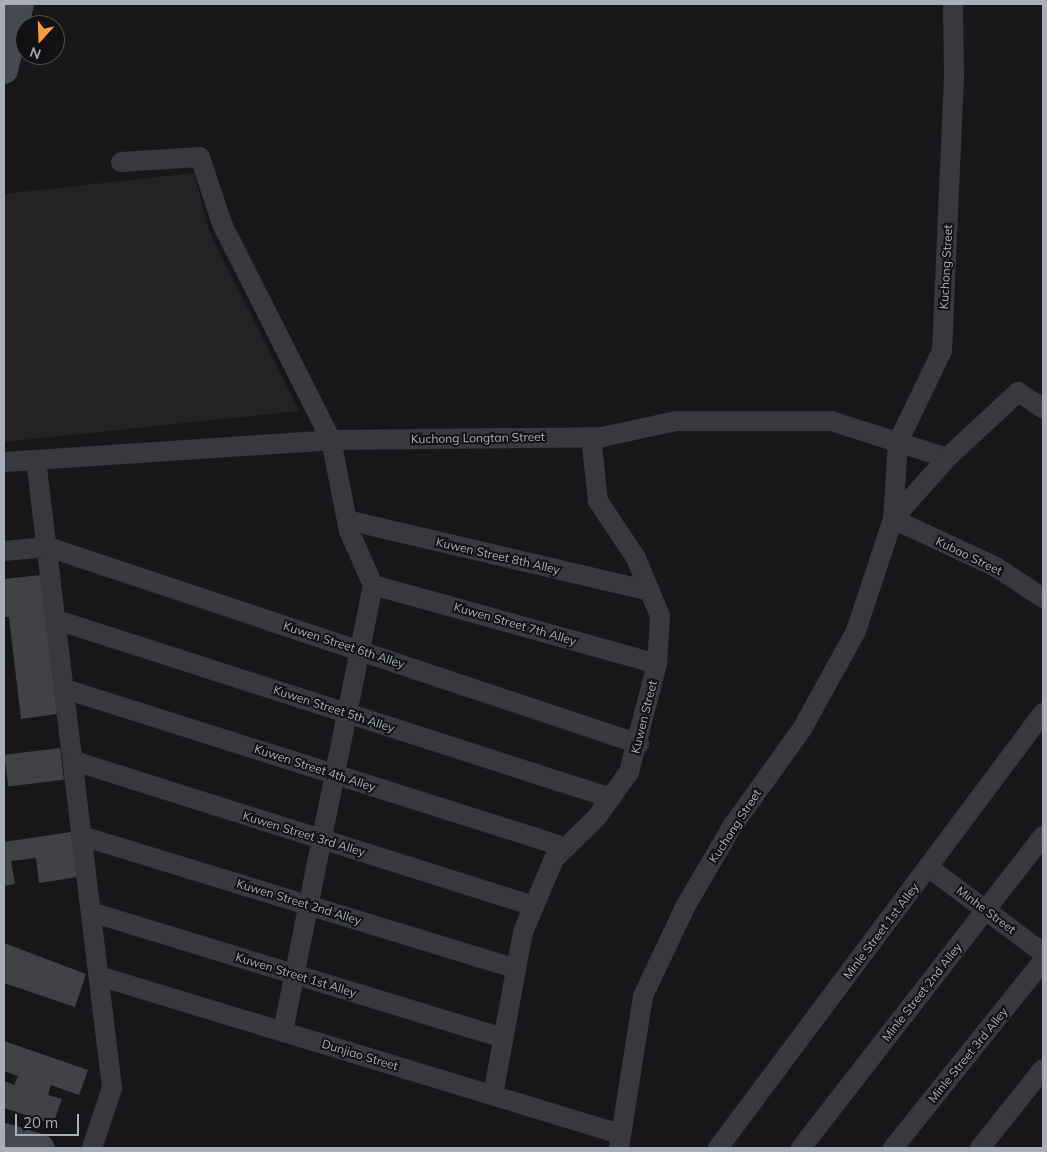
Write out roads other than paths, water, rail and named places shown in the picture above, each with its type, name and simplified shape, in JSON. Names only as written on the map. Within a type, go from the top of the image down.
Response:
[{"type":"street","points":[[4,70],[20,4]]},
{"type":"street","name":"Kuchong Street","points":[[620,1141],[644,996],[685,907],[733,825],[802,729],[856,631],[892,519],[898,442],[942,350],[954,76],[953,4]]},
{"type":"street","points":[[121,162],[200,157],[222,224],[331,440],[347,520],[373,584],[362,651],[283,1032]]},
{"type":"street","name":"Kuchong Street","points":[[892,519],[947,458],[1018,392],[1041,402]]},
{"type":"street","name":"Kuchong Longtan Street","points":[[4,462],[331,440],[591,437],[676,422],[831,421],[947,458]]},
{"type":"street","name":"Kuwen Street","points":[[493,1095],[501,1037],[515,968],[534,906],[554,859],[611,798],[629,772],[639,744],[657,664],[660,616],[636,558],[598,501],[591,437]]},
{"type":"street","points":[[36,460],[57,620],[112,1088],[92,1148]]},
{"type":"street","name":"Kubao Street","points":[[892,519],[996,567],[1043,598]]},
{"type":"street","name":"Kuwen Street 8th Alley","points":[[347,520],[650,591]]},
{"type":"street","points":[[4,551],[48,547]]},
{"type":"street","name":"Kuwen Street 6th Alley","points":[[48,547],[639,744]]},
{"type":"street","name":"Kuwen Street 7th Alley","points":[[373,584],[657,664]]},
{"type":"street","name":"Kuwen Street 5th Alley","points":[[57,620],[611,798]]},
{"type":"street","name":"Kuwen Street 4th Alley","points":[[65,689],[566,847]]},
{"type":"street","name":"Minle Street 1st Alley","points":[[718,1148],[1043,713]]},
{"type":"street","name":"Kuwen Street 3rd Alley","points":[[74,761],[534,906]]},
{"type":"street","name":"Kuwen Street 2nd Alley","points":[[82,836],[515,968]]},
{"type":"street","name":"Minle Street 2nd Alley","points":[[801,1148],[1043,836]]},
{"type":"street","name":"Minhe Street","points":[[928,867],[1043,952]]},
{"type":"street","name":"Kuwen Street 1st Alley","points":[[91,912],[501,1037]]},
{"type":"street","name":"Minle Street 3rd Alley","points":[[893,1148],[1043,961]]},
{"type":"street","name":"Dunjiao Street","points":[[99,976],[493,1095],[620,1141]]},
{"type":"street","points":[[980,1148],[1043,1068]]},
{"type":"street","points":[[4,1137],[40,1148]]}]
